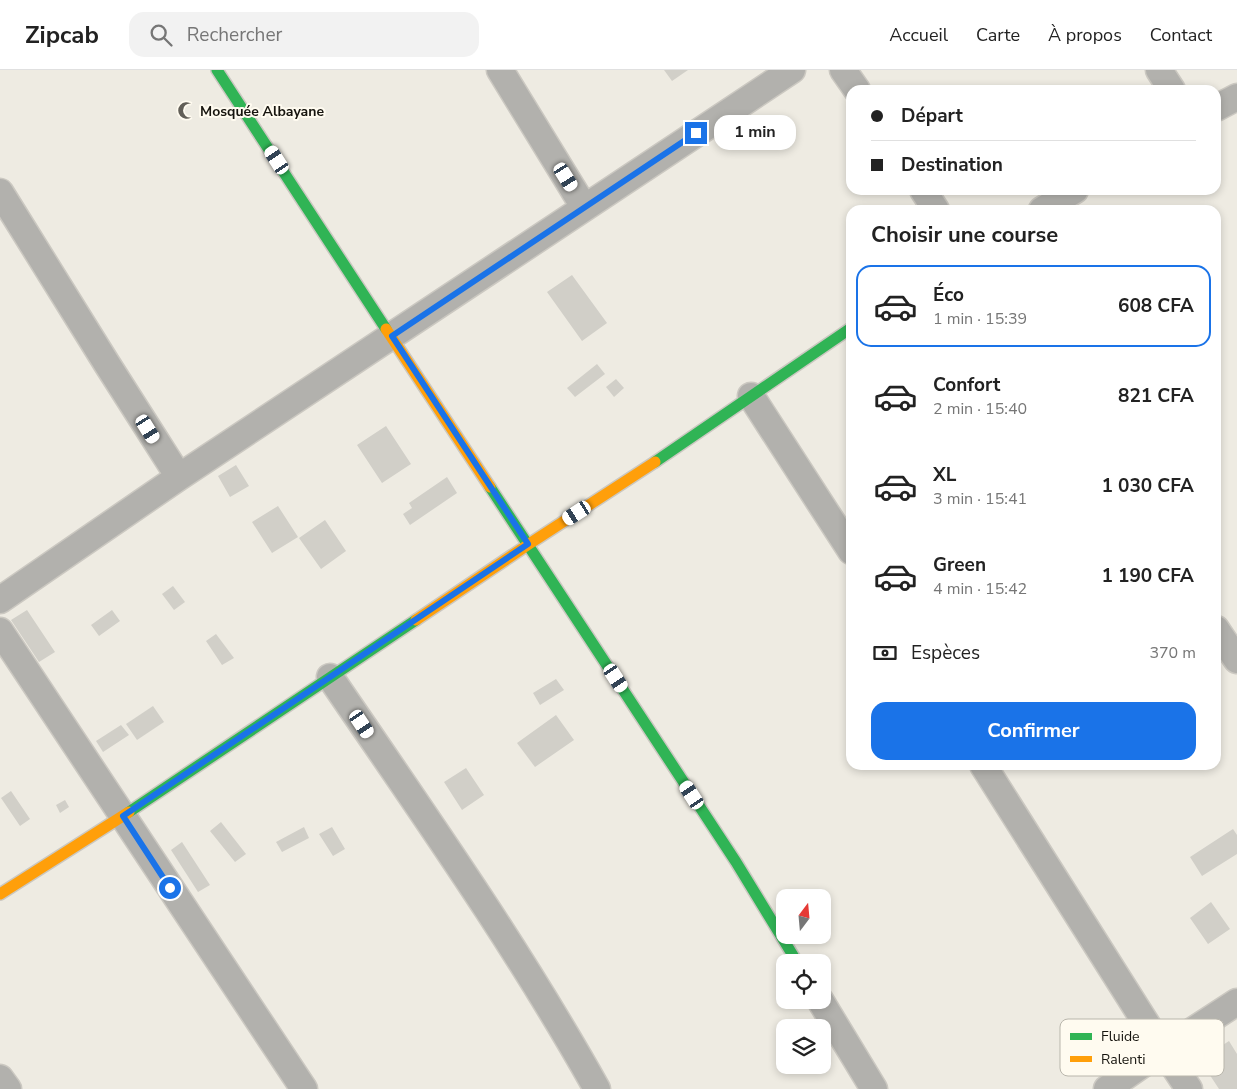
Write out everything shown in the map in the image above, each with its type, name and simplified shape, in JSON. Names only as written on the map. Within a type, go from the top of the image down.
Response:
[{"type":"street","points":[[217,70],[731,853],[792,954]]},
{"type":"street","points":[[500,70],[584,207]]},
{"type":"street","points":[[0,600],[179,477],[792,70]]},
{"type":"street","points":[[843,70],[854,85]]},
{"type":"street","points":[[1159,70],[1169,85]]},
{"type":"street","points":[[1221,105],[1237,97]]},
{"type":"street","points":[[0,192],[179,477]]},
{"type":"street","points":[[1050,205],[1067,195]]},
{"type":"street","points":[[0,894],[123,816],[528,544],[642,471],[846,331]]},
{"type":"street","points":[[751,396],[846,543]]},
{"type":"street","points":[[0,631],[304,1089]]},
{"type":"street","points":[[1221,636],[1237,660]]},
{"type":"street","points":[[330,677],[470,882],[576,1050],[597,1089]]},
{"type":"street","points":[[986,770],[1143,1019]]},
{"type":"street","points":[[1211,1019],[1237,1002]]},
{"type":"street","points":[[825,1009],[874,1089]]},
{"type":"street","points":[[1107,1089],[1126,1076]]},
{"type":"street","points":[[1180,1076],[1189,1089]]},
{"type":"street","points":[[0,1078],[8,1089]]},
{"type":"building","points":[[664,70],[688,70],[672,81]]},
{"type":"building","points":[[572,275],[607,323],[582,341],[547,292]]},
{"type":"building","points":[[597,364],[605,374],[575,397],[567,388]]},
{"type":"building","points":[[616,379],[624,388],[614,397],[606,387]]},
{"type":"building","points":[[386,426],[411,464],[382,483],[357,445]]},
{"type":"building","points":[[236,465],[249,486],[230,497],[218,476]]},
{"type":"building","points":[[447,477],[457,493],[410,525],[403,514],[412,508],[409,503]]},
{"type":"building","points":[[278,506],[298,537],[272,553],[252,522]]},
{"type":"building","points":[[325,520],[346,551],[321,569],[299,538]]},
{"type":"building","points":[[173,586],[185,602],[174,610],[162,594]]},
{"type":"building","points":[[27,610],[55,652],[39,662],[11,620]]},
{"type":"building","points":[[112,610],[120,621],[99,636],[91,625]]},
{"type":"building","points":[[216,634],[234,658],[222,665],[206,641]]},
{"type":"building","points":[[556,679],[564,690],[540,705],[533,693]]},
{"type":"building","points":[[153,706],[164,722],[137,740],[126,724]]},
{"type":"building","points":[[556,715],[574,740],[535,767],[517,743]]},
{"type":"building","points":[[121,725],[129,735],[103,752],[96,741]]},
{"type":"building","points":[[466,768],[484,795],[462,810],[444,782]]},
{"type":"building","points":[[11,791],[30,819],[20,826],[1,798]]},
{"type":"building","points":[[65,800],[69,807],[60,813],[56,805]]},
{"type":"building","points":[[221,822],[246,854],[235,862],[210,831]]},
{"type":"building","points":[[304,827],[309,838],[282,852],[276,842]]},
{"type":"building","points":[[332,827],[345,849],[333,856],[319,834]]},
{"type":"building","points":[[1233,829],[1237,835],[1237,854],[1202,876],[1190,857]]},
{"type":"building","points":[[182,842],[210,885],[198,892],[171,850]]},
{"type":"building","points":[[1211,902],[1230,929],[1208,944],[1190,918]]},
{"type":"building","points":[[1229,1041],[1237,1054],[1237,1089],[1219,1089],[1210,1076],[1224,1076],[1224,1044]]},
{"type":"traffic: fast","points":[[217,70],[386,329]]},
{"type":"traffic: fast","points":[[655,462],[846,331]]},
{"type":"traffic: fast","points":[[490,487],[736,862],[792,954]]},
{"type":"traffic: fast","points":[[129,812],[416,620]]},
{"type":"traffic: slow","points":[[386,329],[490,487]]},
{"type":"traffic: slow","points":[[416,620],[655,462]]},
{"type":"traffic: slow","points":[[0,894],[129,812]]},
{"type":"place","name":"Mosquée Albayane","points":[[186,111]]},
{"type":"route","points":[[170,888],[123,816],[528,544],[392,336],[696,133]]}]
